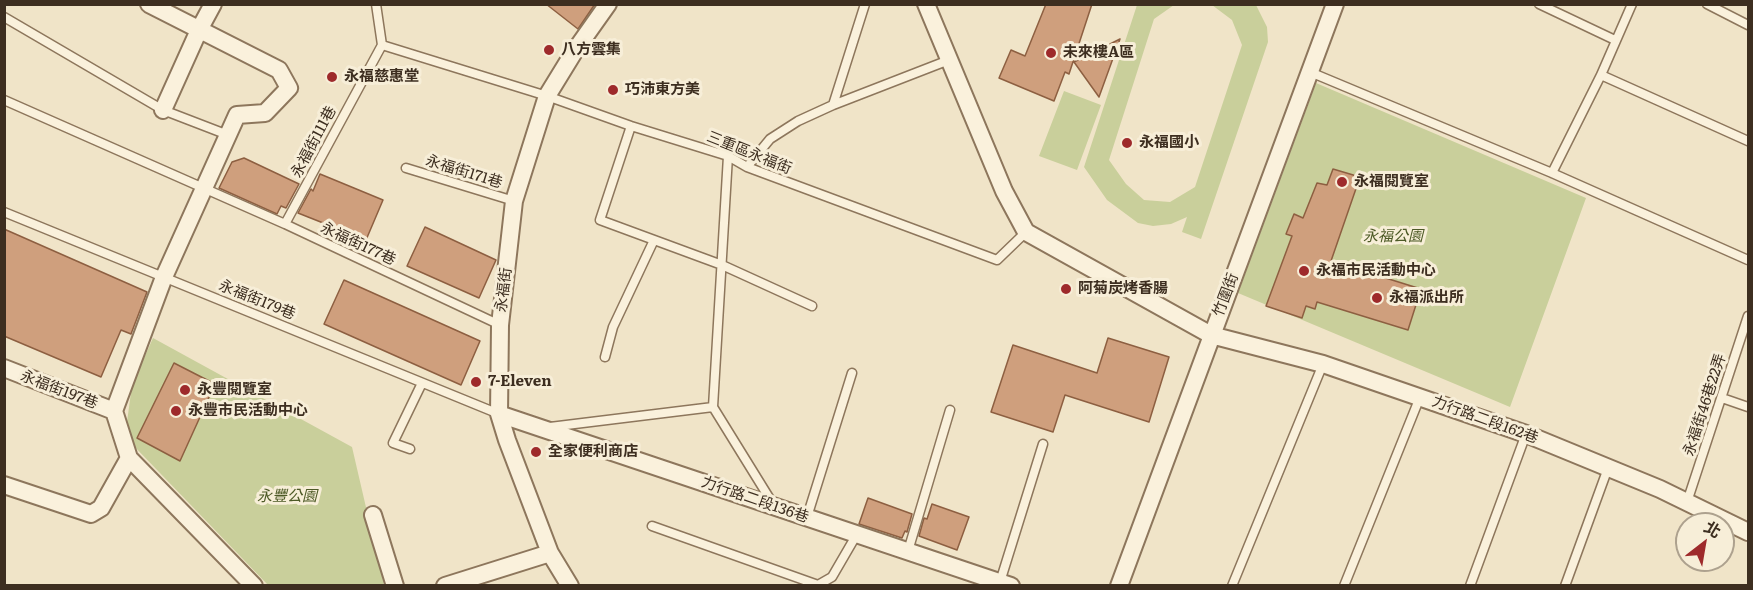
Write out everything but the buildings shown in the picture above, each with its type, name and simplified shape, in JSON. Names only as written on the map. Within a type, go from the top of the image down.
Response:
[{"type":"street","points":[[149,4],[279,70],[289,88],[265,113],[237,115],[164,277],[114,411],[129,458],[254,585]]},
{"type":"street","points":[[163,110],[213,4]]},
{"type":"street","name":"永福街","points":[[570,585],[550,553],[499,414],[500,325],[514,201],[546,96],[608,4]]},
{"type":"street","points":[[926,4],[1004,191],[1026,232]]},
{"type":"street","name":"竹圍街","points":[[1119,585],[1335,4]]},
{"type":"street","name":"力行路二段162巷","points":[[1026,232],[1211,334],[1323,364],[1526,434],[1687,502],[1749,532]]},
{"type":"street","name":"永福街197巷","points":[[4,368],[114,411]]},
{"type":"street","name":"力行路二段136巷","points":[[499,414],[908,551],[973,579],[1006,584]]},
{"type":"street","points":[[4,485],[92,514],[101,507],[129,458]]},
{"type":"street","points":[[373,514],[395,585]]},
{"type":"street","points":[[445,585],[550,553]]},
{"type":"lane","points":[[376,4],[382,45]]},
{"type":"lane","points":[[833,105],[865,4]]},
{"type":"lane","points":[[1539,4],[1615,40]]},
{"type":"lane","points":[[1552,174],[1601,75],[1632,4]]},
{"type":"lane","points":[[1707,4],[1749,25]]},
{"type":"lane","points":[[4,17],[163,110],[228,135]]},
{"type":"lane","name":"三重區永福街","points":[[382,45],[728,156],[747,168],[997,260],[1026,232]]},
{"type":"lane","name":"永福街111巷","points":[[285,224],[382,45]]},
{"type":"lane","points":[[747,168],[770,139],[798,121],[949,60]]},
{"type":"lane","points":[[1310,72],[1749,260]]},
{"type":"lane","points":[[1601,75],[1749,141]]},
{"type":"lane","points":[[4,100],[285,224],[500,325]]},
{"type":"lane","points":[[631,126],[600,220],[722,265],[812,306]]},
{"type":"lane","points":[[728,156],[713,407],[775,506]]},
{"type":"lane","name":"永福街171巷","points":[[406,168],[514,201]]},
{"type":"lane","name":"永福街177巷","points":[[204,188],[500,325]]},
{"type":"lane","name":"永福街179巷","points":[[4,212],[499,414]]},
{"type":"lane","points":[[605,357],[613,327],[654,240]]},
{"type":"lane","name":"永福街46巷22弄","points":[[1687,502],[1749,316]]},
{"type":"lane","points":[[1232,585],[1323,364]]},
{"type":"lane","points":[[807,517],[852,373]]},
{"type":"lane","points":[[410,449],[393,443],[422,383]]},
{"type":"lane","points":[[1344,585],[1420,397]]},
{"type":"lane","points":[[1722,398],[1749,407]]},
{"type":"lane","points":[[540,428],[713,407]]},
{"type":"lane","points":[[908,551],[950,410]]},
{"type":"lane","points":[[1470,585],[1526,434]]},
{"type":"lane","points":[[1006,584],[1043,444]]},
{"type":"lane","points":[[1565,585],[1608,468]]},
{"type":"lane","points":[[652,526],[818,585],[832,577],[857,534]]},
{"type":"green space","points":[[1137,5],[1174,5],[1154,19],[1109,160],[1126,184],[1144,200],[1170,202],[1195,187],[1242,45],[1232,20],[1212,5],[1256,5],[1267,27],[1268,42],[1201,239],[1182,232],[1187,217],[1171,224],[1153,226],[1138,223],[1107,200],[1084,167]]},
{"type":"green space","name":"永福公園","points":[[1316,83],[1586,198],[1510,407],[1238,293]]},
{"type":"green space","points":[[1064,91],[1101,105],[1077,170],[1039,156]]},
{"type":"green space","name":"永豐公園","points":[[153,338],[352,447],[384,585],[268,585],[131,443],[127,422],[132,385]]},
{"type":"place","name":"八方雲集","points":[[549,50]]},
{"type":"place","name":"未來樓A區","points":[[1051,53]]},
{"type":"place","name":"永福慈惠堂","points":[[332,77]]},
{"type":"place","name":"巧沛東方美","points":[[613,90]]},
{"type":"place","name":"永福國小","points":[[1127,143]]},
{"type":"place","name":"永福閱覽室","points":[[1342,182]]},
{"type":"place","name":"永福市民活動中心","points":[[1304,271]]},
{"type":"place","name":"阿菊炭烤香腸","points":[[1066,289]]},
{"type":"place","name":"永福派出所","points":[[1377,298]]},
{"type":"place","name":"7-Eleven","points":[[476,382]]},
{"type":"place","name":"永豐閱覽室","points":[[185,390]]},
{"type":"place","name":"永豐市民活動中心","points":[[176,411]]},
{"type":"place","name":"全家便利商店","points":[[536,452]]}]
